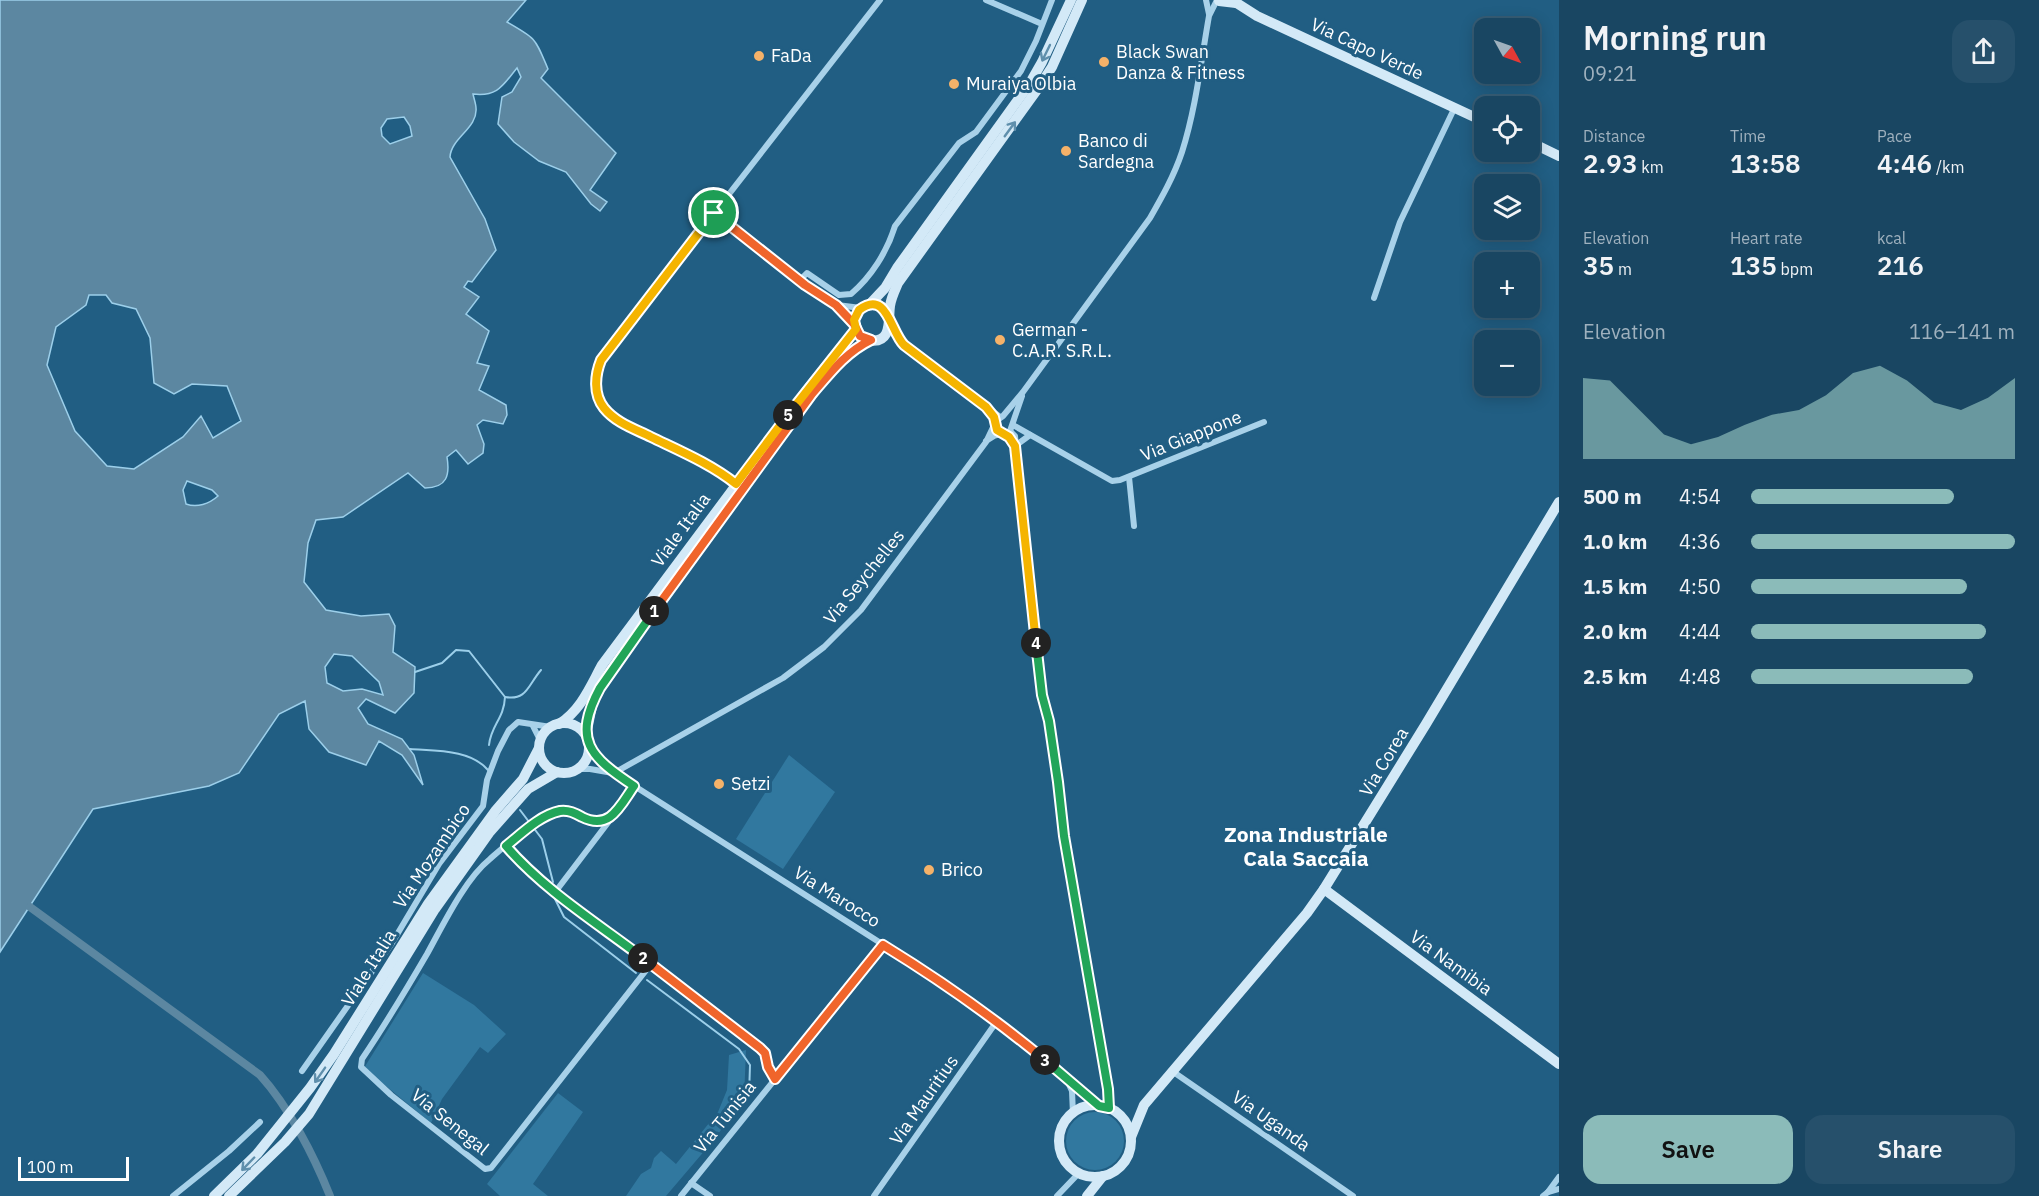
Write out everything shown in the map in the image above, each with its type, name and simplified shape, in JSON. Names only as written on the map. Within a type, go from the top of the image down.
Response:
[{"type":"main road","points":[[1071,0],[1030,82],[885,288],[855,316],[855,327],[863,338],[876,339],[887,332],[891,298],[898,283],[1039,87],[1052,66],[1082,0]]},
{"type":"main road","name":"Via Capo Verde","points":[[1213,0],[1234,2],[1257,16],[1474,117]]},
{"type":"main road","points":[[1540,147],[1559,156]]},
{"type":"main road","points":[[865,306],[882,307],[890,320]]},
{"type":"main road","name":"Viale Italia","points":[[555,725],[582,702],[602,665],[855,327]]},
{"type":"main road","name":"Viale Italia","points":[[586,735],[592,701],[610,671],[812,394],[841,360],[854,350],[876,339]]},
{"type":"main road","name":"Via Corea","points":[[1144,1105],[1307,913],[1324,889],[1559,502]]},
{"type":"main road","points":[[555,725],[574,725],[586,735],[589,747],[586,760],[577,770],[557,772],[544,764],[540,744],[555,725]]},
{"type":"main road","name":"Viale Italia","points":[[214,1196],[236,1176],[278,1128],[334,1054],[428,904],[496,810],[523,779],[534,762],[540,744]]},
{"type":"main road","name":"Viale Italia","points":[[229,1196],[285,1142],[309,1114],[435,909],[489,833],[528,789],[557,772]]},
{"type":"main road","name":"Via Namibia","points":[[1324,889],[1559,1064]]},
{"type":"main road","points":[[1119,1115],[1134,1112],[1144,1105]]},
{"type":"main road","points":[[1131,1137],[1127,1125],[1119,1115],[1104,1107],[1088,1106],[1073,1114],[1065,1122],[1059,1143],[1068,1165],[1082,1175],[1103,1176],[1113,1172],[1123,1164],[1130,1151],[1131,1137],[1144,1105]]},
{"type":"main road","points":[[1082,1175],[1086,1196]]},
{"type":"main road","points":[[1086,1196],[1103,1176]]},
{"type":"street","points":[[736,484],[711,467],[620,422],[603,407],[597,391],[599,366],[610,347],[880,0]]},
{"type":"street","points":[[986,0],[1042,24]]},
{"type":"street","points":[[799,280],[807,273],[839,295],[851,294],[874,268],[891,240],[895,226],[960,142],[976,132],[1021,71],[1052,0]]},
{"type":"street","name":"Via Seychelles","points":[[614,773],[783,678],[824,647],[861,610],[986,442],[998,419],[1023,392],[1135,240],[1166,190],[1182,152],[1189,126],[1213,0]]},
{"type":"street","points":[[1374,298],[1400,222],[1454,109]]},
{"type":"street","points":[[714,213],[799,280],[836,305],[855,327]]},
{"type":"street","points":[[836,305],[865,306]]},
{"type":"street","points":[[890,320],[897,338],[904,345],[986,407],[998,419],[997,430],[1008,429],[1015,436],[1042,695],[1049,721],[1064,836],[1108,1089],[1104,1107]]},
{"type":"street","points":[[876,339],[904,345]]},
{"type":"street","name":"Via Seychelles","points":[[986,442],[1008,429],[1023,392]]},
{"type":"street","name":"Via Giappone","points":[[998,419],[1009,417],[1008,429],[1030,435],[1112,481],[1129,477],[1264,422]]},
{"type":"street","points":[[1015,446],[1030,435]]},
{"type":"street","name":"Via Giappone","points":[[1129,477],[1134,526]]},
{"type":"street","name":"Via Mozambico","points":[[302,1071],[379,962],[439,864],[483,806],[490,772],[508,730],[518,722],[533,726],[555,725]]},
{"type":"street","points":[[533,726],[540,744]]},
{"type":"street","name":"Via Marocco","points":[[589,747],[596,757],[614,773],[948,986],[998,1021],[1104,1107]]},
{"type":"street","name":"Via Marocco","points":[[577,770],[590,769],[614,773]]},
{"type":"street","points":[[556,891],[634,786]]},
{"type":"street","name":"Via Senegal","points":[[613,816],[602,822],[595,822],[572,812],[552,813],[487,861],[466,887],[362,1059],[361,1067],[391,1095],[484,1169],[491,1168],[651,964]]},
{"type":"street","points":[[506,846],[519,861],[556,891],[760,1048],[765,1053],[768,1067],[775,1079]]},
{"type":"street","name":"Via Tunisia","points":[[681,1196],[883,945]]},
{"type":"street","name":"Via Mauritius","points":[[874,1196],[998,1021]]},
{"type":"street","name":"Via Uganda","points":[[1172,1071],[1353,1196]]},
{"type":"street","points":[[1066,1077],[1072,1091],[1073,1114]]},
{"type":"street","points":[[173,1196],[229,1151],[260,1122]]},
{"type":"street","points":[[1058,1196],[1082,1175]]},
{"type":"street","points":[[1546,1194],[1559,1177]]},
{"type":"street","points":[[237,1196],[245,1182]]},
{"type":"street","points":[[691,1183],[711,1196]]},
{"type":"street","points":[[1546,1194],[1559,1188]]},
{"type":"shaded area","points":[[0,0],[526,0],[507,22],[534,40],[548,69],[541,78],[616,153],[590,190],[607,202],[600,211],[591,204],[566,172],[539,161],[514,142],[498,124],[502,97],[512,92],[521,77],[517,68],[494,92],[473,94],[476,106],[473,121],[451,150],[450,157],[485,219],[496,250],[472,282],[468,281],[464,287],[479,297],[466,314],[489,331],[477,363],[489,366],[479,390],[506,405],[507,415],[503,424],[483,420],[477,425],[484,444],[483,453],[468,464],[456,450],[447,457],[447,475],[438,486],[425,488],[408,473],[343,517],[316,520],[308,543],[304,582],[326,610],[361,616],[389,614],[395,626],[393,652],[415,667],[414,693],[395,713],[366,699],[358,708],[368,724],[402,739],[414,755],[423,785],[402,755],[379,741],[366,765],[329,752],[309,729],[305,701],[279,714],[239,773],[209,786],[93,809],[0,952]],"holes":[[[404,117],[410,126],[412,136],[390,144],[382,136],[381,128],[387,119]],[[89,295],[106,295],[112,303],[136,309],[150,338],[154,383],[174,394],[192,384],[227,386],[241,421],[213,438],[201,416],[183,437],[134,469],[107,466],[75,431],[47,365],[56,327],[86,305]],[[187,481],[212,490],[218,496],[203,505],[194,506],[186,504],[183,490]],[[334,654],[352,656],[379,682],[383,695],[362,689],[343,691],[327,683],[325,667]]]},
{"type":"shaded area","points":[[789,755],[835,792],[783,869],[736,839]]},
{"type":"shaded area","points":[[423,973],[474,1005],[506,1034],[488,1053],[480,1047],[442,1099],[431,1123],[364,1068]]},
{"type":"shaded area","points":[[746,1050],[744,1099],[712,1142],[666,1196],[626,1196],[641,1174],[651,1168],[654,1158],[661,1151],[676,1164],[718,1112],[727,1090],[729,1055]]},
{"type":"shaded area","points":[[558,1093],[583,1112],[533,1184],[548,1196],[500,1196],[487,1184]]},
{"type":"shaded area","points":[[1095,1112],[1111,1117],[1119,1125],[1124,1141],[1119,1157],[1111,1165],[1095,1170],[1079,1165],[1071,1157],[1066,1141],[1071,1125],[1079,1117]]},
{"type":"waterway","points":[[415,672],[442,663],[456,650],[469,651],[505,697],[489,745]]},
{"type":"waterway","points":[[505,697],[512,698],[523,694],[541,670]]},
{"type":"waterway","points":[[410,749],[452,752],[472,758],[488,770]]},
{"type":"waterway","points":[[520,810],[542,839],[553,882]]},
{"type":"waterway","points":[[555,899],[564,917],[636,973]]},
{"type":"waterway","points":[[30,907],[260,1075],[300,1132],[330,1196]]},
{"type":"waterway","points":[[647,980],[739,1049],[750,1065],[749,1096]]},
{"type":"place","name":"FaDa","points":[[759,56]]},
{"type":"place","name":"Black Swan Danza & Fitness","points":[[1104,62]]},
{"type":"place","name":"Muraiya Olbia","points":[[954,84]]},
{"type":"place","name":"Banco di Sardegna","points":[[1066,151]]},
{"type":"place","name":"German - C.A.R. S.R.L.","points":[[1000,340]]},
{"type":"place","name":"Setzi","points":[[719,784]]},
{"type":"place","name":"Brico","points":[[929,870]]},
{"type":"district","name":"Zona Industriale Cala Saccaia","points":[[1306,847]]},
{"type":"route","points":[[714,213],[601,360],[596,381],[597,391],[603,407],[612,416],[711,467],[736,484],[856,329],[854,324],[854,320],[859,310],[874,304],[882,307],[888,313],[897,338],[986,407],[996,421],[997,430],[1009,437],[1015,446],[1042,695],[1049,721],[1064,836],[1108,1089],[1109,1108],[1099,1106],[998,1021],[883,945],[775,1079],[768,1067],[765,1053],[760,1048],[556,891],[519,861],[506,846],[552,813],[572,812],[595,822],[602,822],[613,816],[634,786],[602,763],[589,747],[586,735],[592,701],[610,671],[812,394],[841,360],[871,340],[860,336],[854,324],[836,305],[805,285],[714,213]]}]
